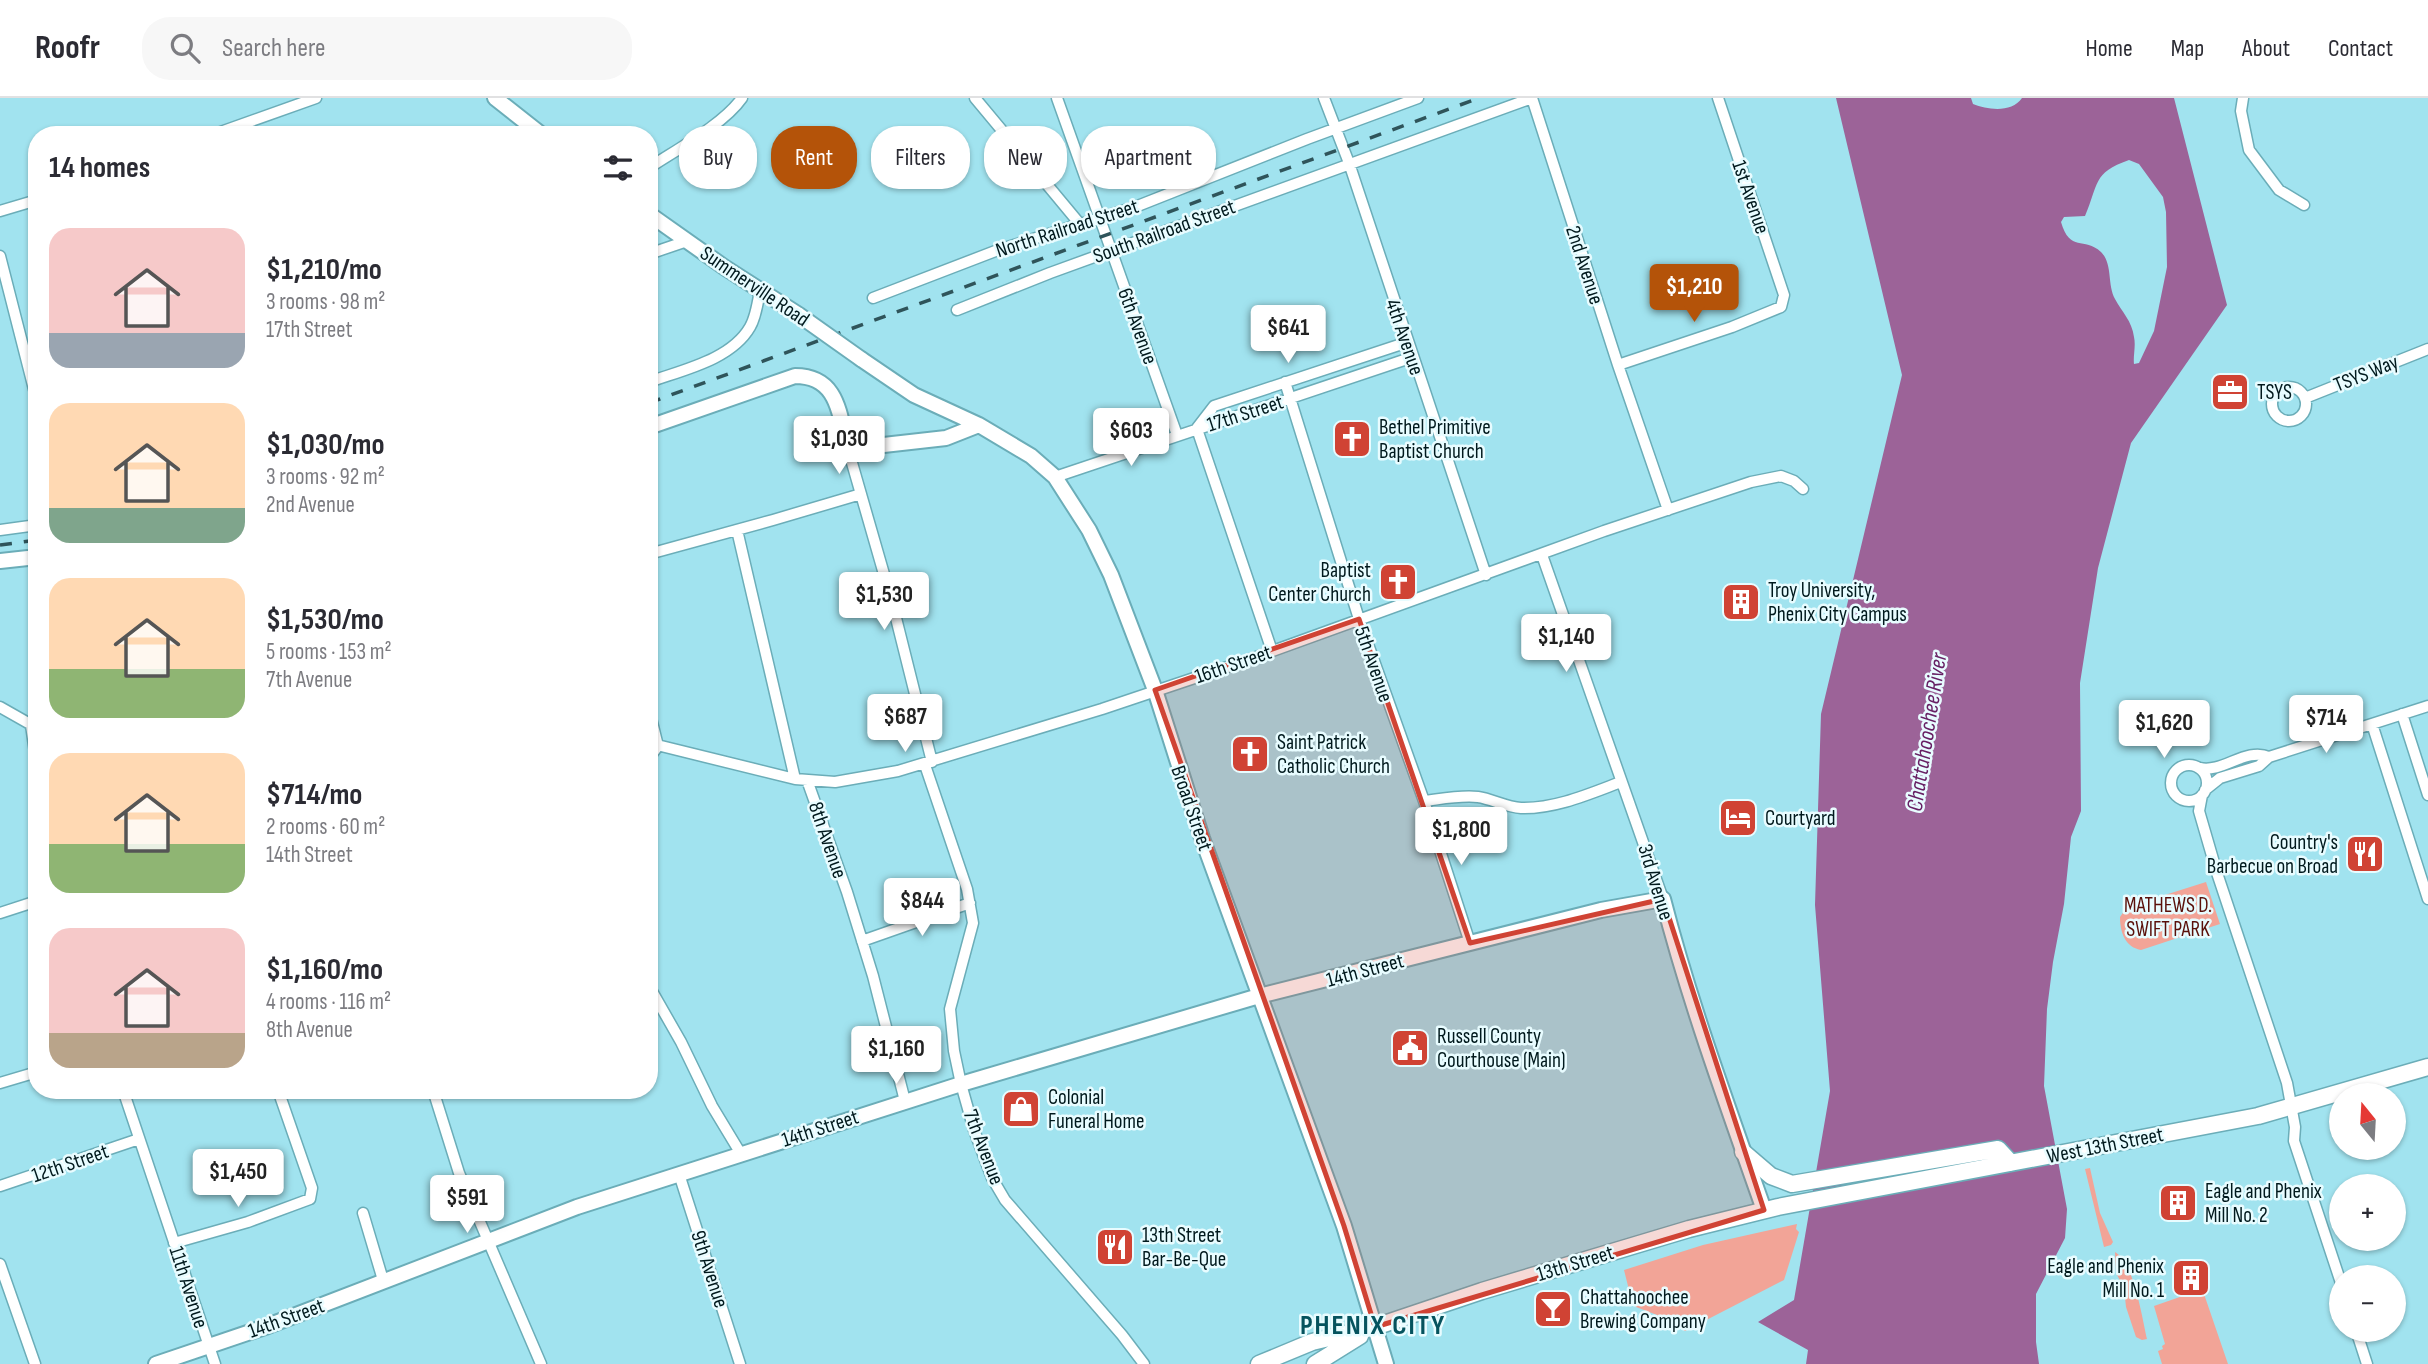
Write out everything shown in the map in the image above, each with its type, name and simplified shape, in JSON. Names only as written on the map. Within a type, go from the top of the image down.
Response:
[{"type":"main road","name":"West 13th Street","points":[[1771,1209],[2258,1116],[2428,1067]]},
{"type":"main road","points":[[1743,1152],[1771,1176],[1792,1184],[1998,1149],[2011,1163]]},
{"type":"main road","name":"13th Street","points":[[1259,1364],[1312,1342],[1375,1327],[1581,1260],[1771,1209]]},
{"type":"main road","name":"13th Street","points":[[1315,1364],[1375,1327]]},
{"type":"street","points":[[237,126],[316,98]]},
{"type":"street","points":[[658,162],[700,134],[742,98]]},
{"type":"street","points":[[975,98],[1079,223]]},
{"type":"street","name":"6th Avenue","points":[[1057,98],[1177,435]]},
{"type":"street","name":"4th Avenue","points":[[1324,98],[1349,163],[1486,575]]},
{"type":"street","name":"North Railroad Street","points":[[873,298],[986,254],[1135,207],[1418,98]]},
{"type":"street","name":"South Railroad Street","points":[[957,310],[1049,272],[1532,98]]},
{"type":"street","name":"2nd Avenue","points":[[1532,98],[1668,510]]},
{"type":"street","name":"1st Avenue","points":[[1618,365],[1732,327],[1781,307],[1784,295],[1718,98]]},
{"type":"street","points":[[2243,98],[2241,111],[2249,150],[2278,190],[2304,205]]},
{"type":"street","points":[[499,99],[531,126]]},
{"type":"street","points":[[0,211],[28,203]]},
{"type":"street","name":"Summerville Road","points":[[658,220],[861,359]]},
{"type":"street","points":[[658,251],[687,241]]},
{"type":"street","points":[[0,257],[28,366]]},
{"type":"street","points":[[658,379],[712,358],[743,337],[751,326],[760,290]]},
{"type":"street","name":"17th Street","points":[[1197,429],[1214,406],[1408,342]]},
{"type":"street","name":"TSYS Way","points":[[2305,398],[2428,348]]},
{"type":"street","name":"17th Street","points":[[1055,477],[1413,357]]},
{"type":"street","name":"Broad Street","points":[[861,359],[914,395],[979,425],[1031,456],[1055,477],[1100,552],[1155,690],[1191,808],[1344,1226],[1386,1364]]},
{"type":"street","points":[[658,424],[795,376],[810,376],[824,384],[837,407],[861,494],[658,552]]},
{"type":"street","name":"5th Avenue","points":[[1285,382],[1359,619],[1424,802],[1470,943]]},
{"type":"street","points":[[848,449],[946,438],[979,425]]},
{"type":"street","points":[[1197,429],[1272,651]]},
{"type":"street","name":"16th Street","points":[[658,745],[795,779],[835,782],[860,779],[929,763],[1272,651],[1604,531],[1751,482],[1781,476],[1794,481],[1803,489]]},
{"type":"street","name":"7th Avenue","points":[[861,494],[892,603],[929,763],[970,903],[973,923],[971,936],[950,1009],[950,1021],[961,1084],[974,1130],[992,1178],[1006,1200],[1144,1364]]},
{"type":"street","points":[[0,530],[28,526]]},
{"type":"street","name":"8th Avenue","points":[[737,530],[795,779]]},
{"type":"street","name":"3rd Avenue","points":[[1542,555],[1662,898],[1678,956],[1743,1152],[1771,1209]]},
{"type":"street","points":[[0,561],[28,557]]},
{"type":"street","points":[[2186,801],[2197,799],[2220,778],[2259,766],[2269,757],[2428,706]]},
{"type":"street","points":[[0,707],[28,723]]},
{"type":"street","points":[[2402,714],[2428,795]]},
{"type":"street","points":[[2372,724],[2428,899]]},
{"type":"street","points":[[2199,811],[2174,794],[2170,785],[2172,774],[2181,766],[2194,765],[2210,769],[2254,754],[2269,757]]},
{"type":"street","points":[[2199,768],[2206,778],[2199,811],[2221,886],[2287,1083],[2295,1127],[2294,1141],[2335,1265]]},
{"type":"street","name":"8th Avenue","points":[[807,780],[873,976],[905,1101]]},
{"type":"street","points":[[1424,802],[1460,796],[1479,797],[1519,808],[1545,806],[1621,782]]},
{"type":"street","name":"14th Street","points":[[156,1364],[265,1326],[577,1207],[905,1101],[1259,996],[1601,910],[1662,898]]},
{"type":"street","points":[[862,941],[970,903]]},
{"type":"street","points":[[0,913],[28,904]]},
{"type":"street","points":[[658,1005],[741,1154]]},
{"type":"street","points":[[0,1083],[28,1075]]},
{"type":"street","name":"11th Avenue","points":[[126,1099],[215,1364]]},
{"type":"street","points":[[174,1244],[248,1223],[310,1199],[312,1188],[282,1099]]},
{"type":"street","points":[[436,1099],[459,1173],[541,1364]]},
{"type":"street","name":"12th Street","points":[[0,1186],[139,1139]]},
{"type":"street","name":"9th Avenue","points":[[679,1174],[740,1364]]},
{"type":"street","points":[[362,1213],[383,1280]]},
{"type":"street","points":[[0,1267],[35,1364]]},
{"type":"street","points":[[2360,1342],[2367,1364]]},
{"type":"highlighted area","points":[[1359,619],[1470,943],[1663,899],[1764,1210],[1375,1327],[1344,1226],[1155,690]]},
{"type":"green space","name":"MATHEWS D. SWIFT PARK","points":[[2206,882],[2220,924],[2141,950],[2127,942],[2122,933],[2120,917],[2127,907]]},
{"type":"green space","points":[[2090,1168],[2100,1213],[2113,1242],[2104,1247],[2085,1169]]},
{"type":"green space","points":[[1797,1224],[1796,1229],[1799,1232],[1784,1280],[1685,1331],[1665,1318],[1636,1307],[1629,1299],[1624,1270],[1703,1245]]},
{"type":"green space","points":[[2115,1252],[2122,1258],[2132,1279],[2147,1339],[2136,1337],[2126,1307],[2124,1288],[2116,1273]]},
{"type":"green space","points":[[2197,1291],[2199,1296],[2204,1294],[2228,1364],[2162,1364],[2158,1351],[2163,1349],[2165,1344],[2154,1306]]},
{"type":"water","name":"Chattahoochee River","points":[[1836,98],[1971,98],[1973,104],[1999,109],[2012,106],[2022,98],[2174,98],[2227,305],[2131,443],[2098,568],[2080,683],[2081,811],[2071,837],[2064,904],[2047,1009],[2044,1086],[2067,1209],[2065,1238],[2036,1294],[2039,1364],[1806,1364],[1808,1350],[1758,1322],[1794,1300],[1830,1091],[1815,905],[1821,714],[1902,375]],"holes":[[[2129,160],[2139,164],[2163,197],[2166,212],[2167,267],[2154,331],[2139,363],[2134,364],[2133,331],[2115,299],[2105,257],[2095,247],[2069,238],[2061,222],[2064,217],[2085,216],[2098,181],[2108,170]]]},
{"type":"railway","points":[[658,400],[1479,98]]},
{"type":"railway","points":[[0,545],[28,541]]},
{"type":"place","name":"TSYS","points":[[2230,392]]},
{"type":"place","name":"Bethel Primitive Baptist Church","points":[[1352,439]]},
{"type":"place","name":"Baptist Center Church","points":[[1398,582]]},
{"type":"place","name":"Troy University, Phenix City Campus","points":[[1741,602]]},
{"type":"place","name":"Saint Patrick Catholic Church","points":[[1250,754]]},
{"type":"place","name":"Courtyard","points":[[1738,818]]},
{"type":"place","name":"Country's Barbecue on Broad","points":[[2365,854]]},
{"type":"place","name":"Russell County Courthouse (Main)","points":[[1410,1048]]},
{"type":"place","name":"Colonial Funeral Home","points":[[1021,1109]]},
{"type":"place","name":"Eagle and Phenix Mill No. 2","points":[[2178,1203]]},
{"type":"place","name":"13th Street Bar-Be-Que","points":[[1115,1247]]},
{"type":"place","name":"Eagle and Phenix Mill No. 1","points":[[2191,1278]]},
{"type":"place","name":"Chattahoochee Brewing Company","points":[[1553,1309]]},
{"type":"district","name":"PHENIX CITY","points":[[1373,1324]]}]
